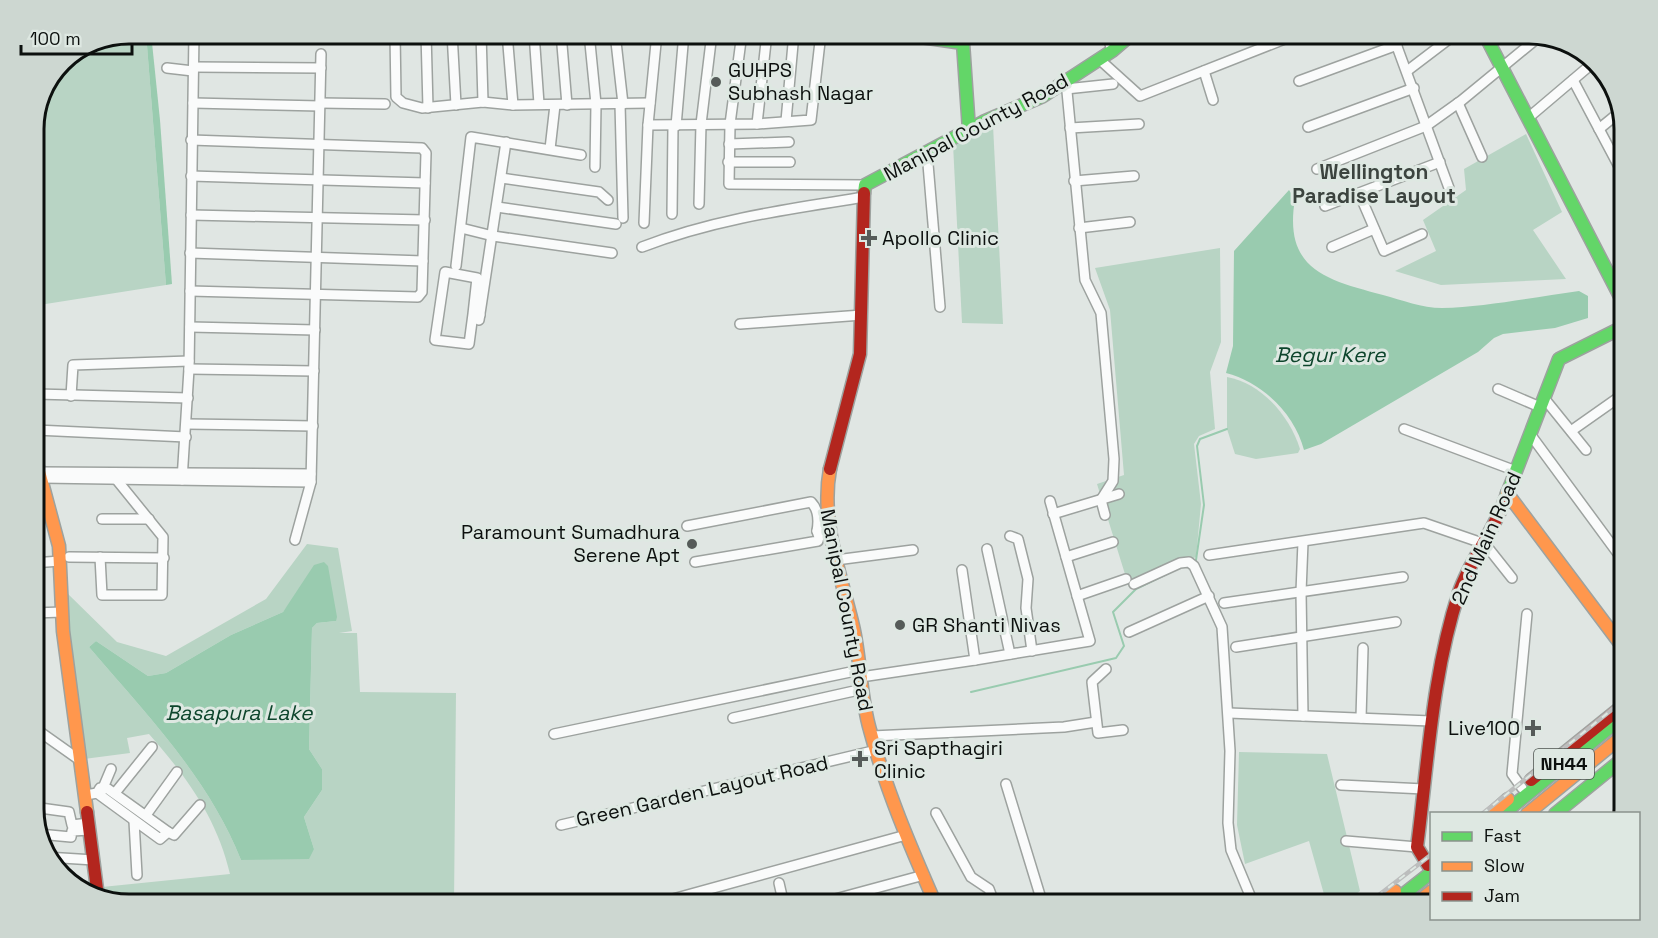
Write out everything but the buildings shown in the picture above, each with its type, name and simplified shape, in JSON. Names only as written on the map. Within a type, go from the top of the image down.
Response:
[{"type":"main road","points":[[963,44],[969,130]]},
{"type":"main road","name":"Manipal County Road","points":[[931,894],[906,834],[873,735],[854,631],[837,560],[823,530],[826,488],[832,456],[860,354],[861,247],[865,190],[927,152],[969,130],[1066,85],[1120,44]]},
{"type":"main road","points":[[1490,44],[1614,284]]},
{"type":"main road","name":"2nd Main Road","points":[[1417,847],[1431,721],[1442,657],[1465,575],[1497,521],[1555,366],[1563,356],[1614,331]]},
{"type":"main road","points":[[44,487],[59,546],[65,559],[63,612],[81,761],[96,792],[90,826],[97,888]]},
{"type":"main road","points":[[1507,493],[1614,635]]},
{"type":"main road","points":[[1492,812],[1614,713]]},
{"type":"main road","name":"NH44","points":[[1504,812],[1614,724]]},
{"type":"main road","points":[[1514,812],[1614,731]]},
{"type":"main road","points":[[1528,812],[1614,743]]},
{"type":"main road","name":"NH44","points":[[1535,812],[1614,749]]},
{"type":"main road","points":[[1560,812],[1614,766]]},
{"type":"main road","points":[[1417,847],[1430,866]]},
{"type":"main road","points":[[1392,894],[1430,866]]},
{"type":"main road","points":[[1401,894],[1430,866]]},
{"type":"main road","points":[[1413,894],[1430,880]]},
{"type":"street","points":[[182,476],[189,365],[194,44]]},
{"type":"street","points":[[395,44],[396,97],[403,103],[428,108],[483,102],[513,105],[650,103]]},
{"type":"street","points":[[426,44],[428,108]]},
{"type":"street","points":[[453,44],[456,105]]},
{"type":"street","points":[[481,44],[483,102]]},
{"type":"street","points":[[508,44],[513,105]]},
{"type":"street","points":[[535,44],[539,104]]},
{"type":"street","points":[[562,44],[567,105]]},
{"type":"street","points":[[590,44],[596,104],[595,167]]},
{"type":"street","points":[[497,207],[620,221],[621,104],[616,44]]},
{"type":"street","points":[[644,223],[648,125],[656,44]]},
{"type":"street","points":[[672,214],[674,126],[683,44]]},
{"type":"street","points":[[699,204],[701,124],[711,44]]},
{"type":"street","points":[[741,44],[730,124],[729,183],[865,190]]},
{"type":"street","points":[[757,124],[765,44]]},
{"type":"street","points":[[786,121],[793,44]]},
{"type":"street","points":[[648,125],[757,124],[811,120],[820,44]]},
{"type":"street","points":[[1110,44],[1112,51]]},
{"type":"street","points":[[1100,60],[1140,96],[1272,44]]},
{"type":"street","points":[[1407,71],[1443,44]]},
{"type":"street","points":[[1317,169],[1426,126],[1458,104],[1530,44]]},
{"type":"street","points":[[1299,81],[1396,45],[1414,88],[1449,188]]},
{"type":"street","points":[[295,540],[311,478],[321,54]]},
{"type":"street","points":[[1528,118],[1588,67]]},
{"type":"street","points":[[167,69],[321,68]]},
{"type":"street","points":[[1204,71],[1213,100]]},
{"type":"street","points":[[1573,80],[1614,157]]},
{"type":"street","points":[[1101,500],[1113,482],[1114,459],[1101,313],[1085,280],[1066,85],[1113,84]]},
{"type":"street","points":[[1308,127],[1414,88]]},
{"type":"street","points":[[193,103],[385,104]]},
{"type":"street","points":[[1458,104],[1482,157]]},
{"type":"street","points":[[550,149],[555,105]]},
{"type":"street","points":[[1599,129],[1613,117]]},
{"type":"street","points":[[1070,128],[1139,124]]},
{"type":"street","points":[[456,266],[471,137],[581,155]]},
{"type":"street","points":[[190,291],[418,297],[422,292],[426,153],[422,148],[192,140]]},
{"type":"street","points":[[477,335],[479,298],[493,236],[506,142]]},
{"type":"street","points":[[729,144],[789,142]]},
{"type":"street","points":[[927,152],[940,308]]},
{"type":"street","points":[[728,162],[790,162]]},
{"type":"street","points":[[1325,206],[1440,162]]},
{"type":"street","points":[[191,176],[425,183]]},
{"type":"street","points":[[1074,181],[1134,176]]},
{"type":"street","points":[[501,178],[600,192],[608,200]]},
{"type":"street","points":[[642,247],[681,232],[865,190]]},
{"type":"street","points":[[1359,193],[1384,251],[1422,234]]},
{"type":"street","points":[[191,215],[425,220]]},
{"type":"street","points":[[1079,228],[1130,222]]},
{"type":"street","points":[[461,228],[493,236],[612,253]]},
{"type":"street","points":[[1332,247],[1374,229]]},
{"type":"street","points":[[190,253],[423,261]]},
{"type":"street","points":[[477,315],[469,344],[435,340],[445,272],[475,276],[478,281],[479,298]]},
{"type":"street","points":[[740,324],[862,315]]},
{"type":"street","points":[[190,327],[315,330]]},
{"type":"street","points":[[71,396],[73,365],[189,365],[314,371]]},
{"type":"street","points":[[1498,389],[1542,402],[1586,450]]},
{"type":"street","points":[[44,394],[188,398]]},
{"type":"street","points":[[1571,431],[1614,401]]},
{"type":"street","points":[[187,424],[313,426]]},
{"type":"street","points":[[1404,429],[1516,471]]},
{"type":"street","points":[[44,430],[186,437]]},
{"type":"street","points":[[1530,434],[1614,548]]},
{"type":"street","points":[[44,475],[311,478]]},
{"type":"street","points":[[44,475],[116,479],[182,476]]},
{"type":"street","points":[[100,557],[100,590],[105,597],[162,594],[164,537],[116,479]]},
{"type":"street","points":[[1053,514],[1119,494]]},
{"type":"street","points":[[1101,500],[1106,515]]},
{"type":"street","points":[[554,734],[862,679],[1090,642],[1050,501]]},
{"type":"street","points":[[687,526],[811,502],[817,507],[823,530],[818,541],[694,562]]},
{"type":"street","points":[[102,519],[149,519]]},
{"type":"street","points":[[1209,555],[1424,523],[1485,544],[1512,578]]},
{"type":"street","points":[[1010,536],[1018,539],[1028,579],[1026,608],[1032,651]]},
{"type":"street","points":[[1066,557],[1113,542]]},
{"type":"street","points":[[1303,542],[1301,592],[1303,716]]},
{"type":"street","points":[[987,549],[1010,654]]},
{"type":"street","points":[[837,560],[913,550]]},
{"type":"street","points":[[44,562],[100,557],[164,558]]},
{"type":"street","points":[[1077,596],[1130,582],[1180,563],[1189,562],[1194,566],[1222,627],[1228,713],[1230,841],[1250,894]]},
{"type":"street","points":[[962,570],[975,660]]},
{"type":"street","points":[[1224,603],[1403,577]]},
{"type":"street","points":[[1129,632],[1209,596]]},
{"type":"street","points":[[44,612],[63,612]]},
{"type":"street","points":[[1522,788],[1512,774],[1527,614]]},
{"type":"street","points":[[1236,647],[1396,622]]},
{"type":"street","points":[[1361,718],[1364,648]]},
{"type":"street","points":[[1106,669],[1092,682],[1098,733],[1123,730]]},
{"type":"street","points":[[733,718],[862,679]]},
{"type":"street","points":[[1228,713],[1431,721]]},
{"type":"street","points":[[873,735],[1064,727],[1096,722]]},
{"type":"street","points":[[44,735],[81,761]]},
{"type":"street","points":[[115,793],[152,747]]},
{"type":"street","name":"Green Garden Layout Road","points":[[561,825],[878,750]]},
{"type":"street","points":[[96,792],[111,769]]},
{"type":"street","points":[[146,815],[177,772]]},
{"type":"street","points":[[1005,784],[1040,894]]},
{"type":"street","points":[[1341,785],[1424,789]]},
{"type":"street","points":[[96,792],[115,793],[174,835],[200,805]]},
{"type":"street","points":[[96,792],[160,839],[168,832]]},
{"type":"street","points":[[44,809],[69,812],[72,828],[71,837],[47,835]]},
{"type":"street","points":[[936,813],[971,877],[989,889],[991,894]]},
{"type":"street","points":[[134,821],[137,874]]},
{"type":"street","points":[[72,828],[90,826]]},
{"type":"street","points":[[691,894],[906,834]]},
{"type":"street","points":[[1346,841],[1417,847]]},
{"type":"street","points":[[59,858],[94,860]]},
{"type":"street","points":[[855,894],[924,876]]},
{"type":"street","points":[[779,883],[782,894]]},
{"type":"shaded area","points":[[147,44],[166,285],[44,304],[45,112],[50,96],[68,68],[96,50],[112,45]]},
{"type":"shaded area","points":[[993,125],[1003,324],[962,323],[953,144]]},
{"type":"shaded area","points":[[1526,134],[1562,212],[1533,230],[1566,279],[1441,285],[1395,271],[1436,251],[1423,220],[1466,190],[1464,169]]},
{"type":"shaded area","points":[[1220,248],[1221,342],[1210,372],[1215,429],[1199,436],[1194,444],[1201,504],[1196,557],[1129,587],[1097,484],[1124,475],[1110,310],[1095,268]]},
{"type":"shaded area","points":[[1227,377],[1252,386],[1273,403],[1295,437],[1300,449],[1298,453],[1256,459],[1235,454],[1227,429]]},
{"type":"shaded area","points":[[307,544],[338,548],[352,631],[339,633],[357,633],[360,692],[456,693],[454,894],[117,894],[102,890],[102,887],[230,874],[217,834],[208,816],[187,782],[149,734],[127,738],[130,753],[84,759],[69,645],[66,592],[117,642],[166,656],[266,599]],"holes":[[[292,600],[336,621],[317,623],[312,628],[309,749],[322,769],[322,790],[304,817],[314,849],[241,860],[211,801],[193,774],[153,722],[89,647],[96,641],[148,676],[166,673],[231,635],[283,612]]]},
{"type":"shaded area","points":[[1239,752],[1327,754],[1360,891],[1356,894],[1324,894],[1309,841],[1245,864],[1237,825]]},
{"type":"water","points":[[147,44],[152,44],[160,120],[172,284],[166,285]]},
{"type":"water","name":"Begur Kere","points":[[1289,190],[1295,199],[1293,223],[1296,242],[1303,257],[1327,277],[1344,284],[1435,308],[1476,306],[1579,291],[1588,296],[1588,318],[1555,328],[1503,334],[1494,338],[1478,352],[1321,444],[1304,450],[1293,424],[1275,401],[1252,384],[1226,373],[1233,346],[1234,251]]},
{"type":"water","name":"Basapura Lake","points":[[324,562],[328,566],[337,617],[336,621],[317,623],[312,628],[309,749],[322,769],[322,790],[304,817],[314,849],[309,859],[241,860],[211,801],[193,774],[153,722],[89,647],[96,641],[148,676],[166,673],[231,635],[283,612],[314,565]]},
{"type":"waterway","points":[[1196,560],[1204,505],[1197,446],[1200,439],[1227,429]]},
{"type":"waterway","points":[[971,692],[1116,658],[1124,646],[1113,612],[1136,589],[1179,568]]},
{"type":"railway","points":[[1484,812],[1614,708]]},
{"type":"railway","points":[[1380,894],[1430,856]]},
{"type":"traffic: fast","points":[[963,44],[969,130]]},
{"type":"traffic: fast","points":[[864,193],[865,185],[983,122],[1043,96],[1120,44]]},
{"type":"traffic: fast","points":[[1490,44],[1614,285]]},
{"type":"traffic: fast","points":[[1504,502],[1559,359],[1614,332]]},
{"type":"traffic: fast","points":[[1505,812],[1614,724]]},
{"type":"traffic: fast","points":[[1557,812],[1614,766]]},
{"type":"traffic: fast","points":[[1404,894],[1430,874]]},
{"type":"traffic: slow","points":[[830,469],[828,489],[830,528],[856,639],[867,717],[891,797],[931,894]]},
{"type":"traffic: slow","points":[[44,490],[59,546],[63,631],[87,812]]},
{"type":"traffic: slow","points":[[1507,493],[1614,635]]},
{"type":"traffic: slow","points":[[1529,812],[1614,743]]},
{"type":"traffic: slow","points":[[1493,812],[1508,799]]},
{"type":"traffic: slow","points":[[1391,894],[1395,891]]},
{"type":"traffic: jam","points":[[830,469],[860,354],[864,193]]},
{"type":"traffic: jam","points":[[1428,865],[1417,847],[1432,719],[1443,655],[1459,592],[1504,502]]},
{"type":"traffic: jam","points":[[1531,780],[1614,713]]},
{"type":"traffic: jam","points":[[87,812],[97,888]]},
{"type":"place","name":"GUHPS Subhash Nagar","points":[[716,82]]},
{"type":"place","name":"Apollo Clinic","points":[[869,238]]},
{"type":"place","name":"Paramount Sumadhura Serene Apt","points":[[692,544]]},
{"type":"place","name":"GR Shanti Nivas","points":[[900,625]]},
{"type":"place","name":"Live100","points":[[1533,728]]},
{"type":"place","name":"Sri Sapthagiri Clinic","points":[[860,759]]},
{"type":"district","name":"Wellington Paradise Layout","points":[[1374,184]]}]
